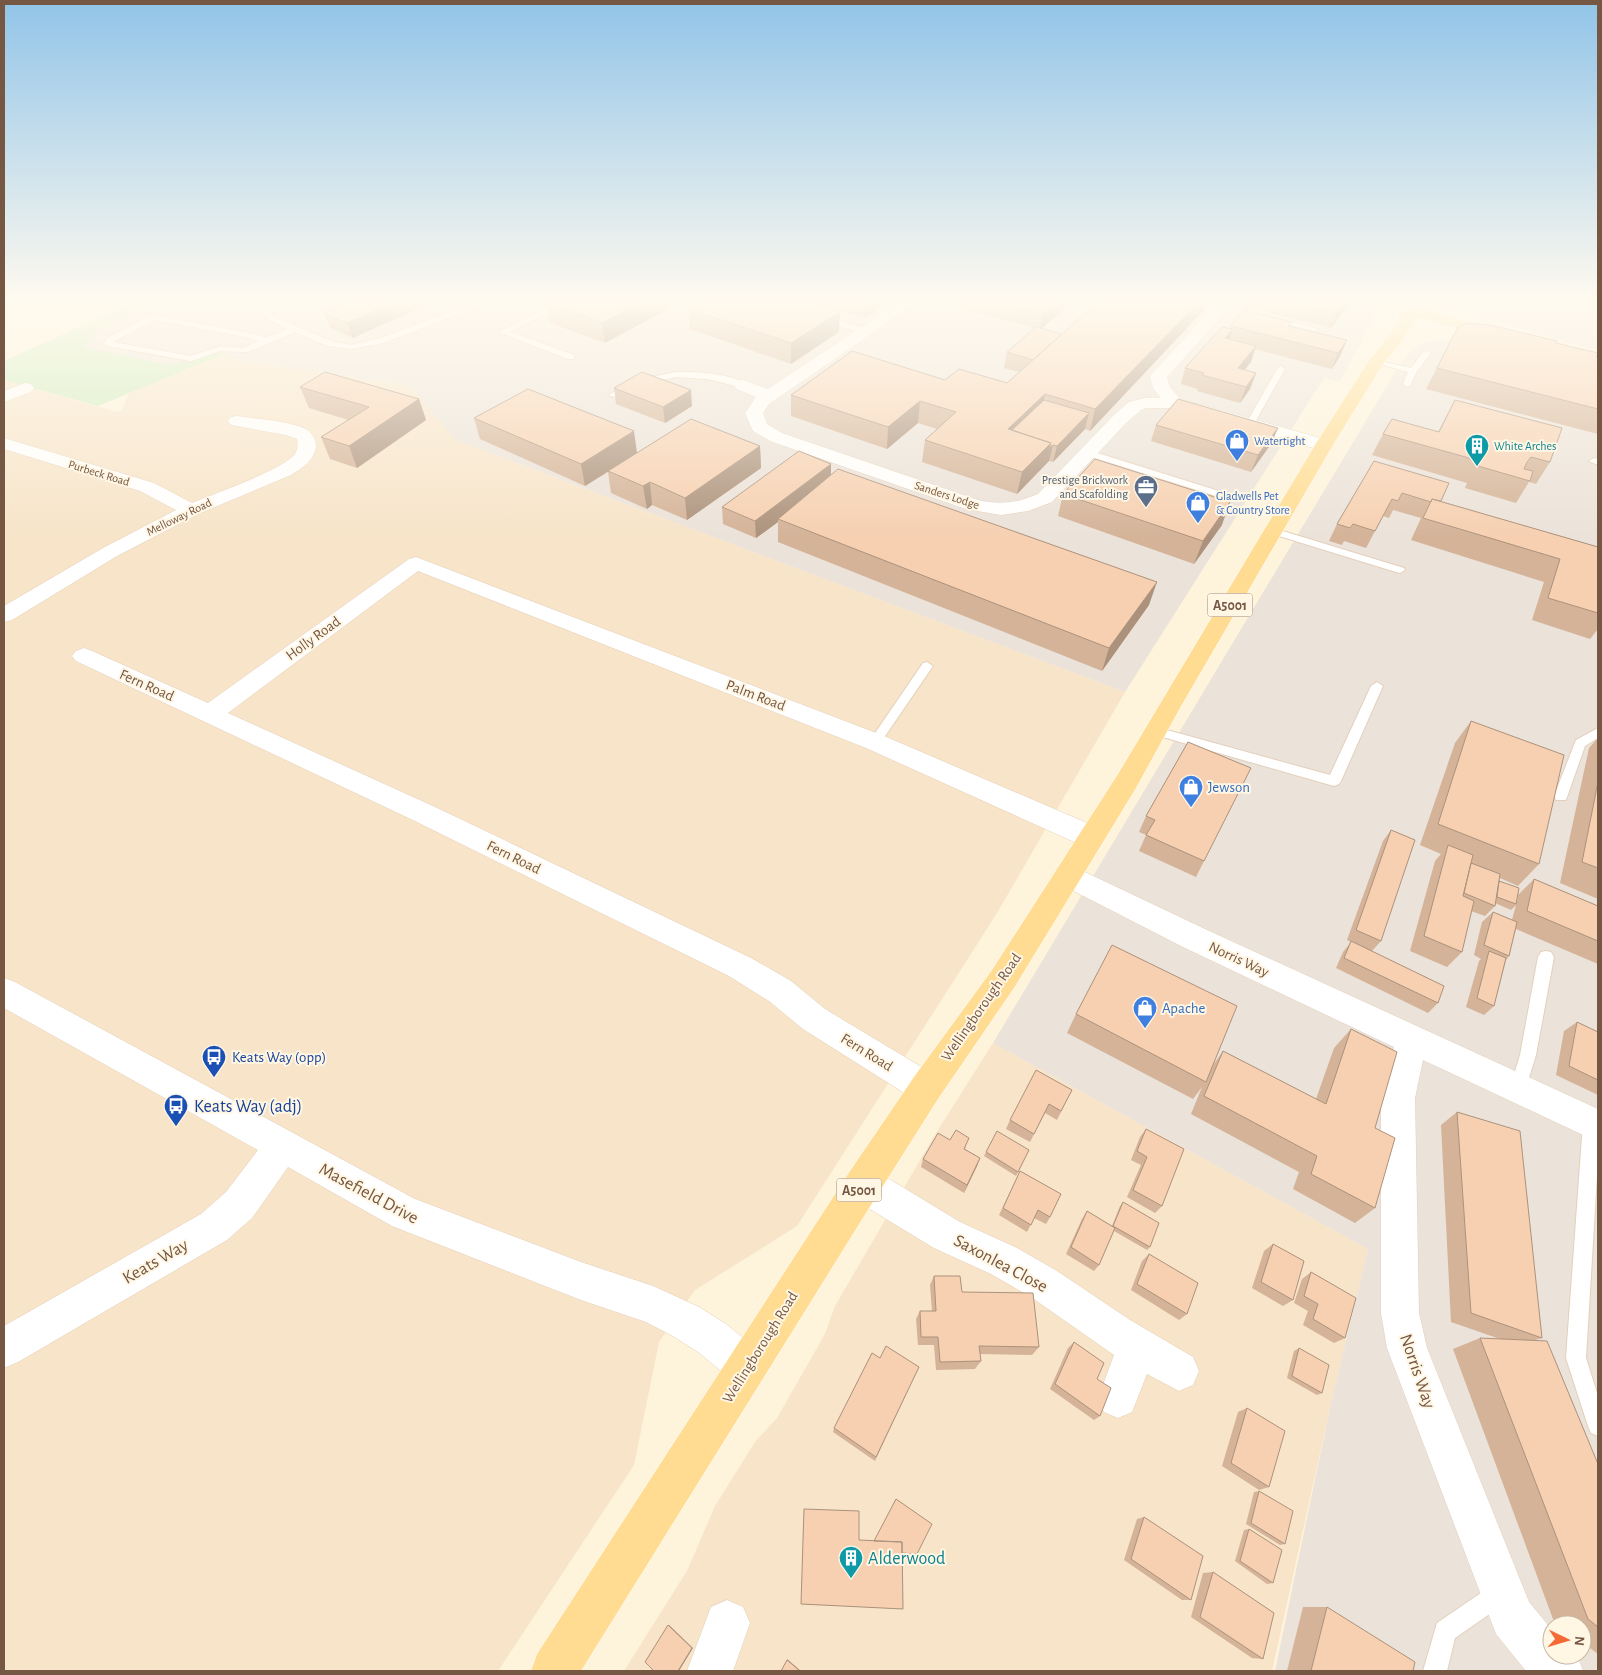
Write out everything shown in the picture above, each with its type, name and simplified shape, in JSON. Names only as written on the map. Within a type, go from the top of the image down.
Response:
[{"type":"main road","name":"Wellingborough Road","points":[[554,1671],[863,1184],[926,1088],[1003,978],[1068,875],[1364,381]]},
{"type":"street","name":"Sanders Lodge","points":[[792,381],[757,406],[754,413],[759,427],[766,432],[984,508],[1014,509],[1032,505],[1045,498],[1120,419],[1135,406],[1156,402],[1174,404],[1324,445]]},
{"type":"street","points":[[1160,381],[1162,388],[1174,404]]},
{"type":"street","points":[[743,385],[770,396]]},
{"type":"street","points":[[4,397],[25,388]]},
{"type":"street","name":"Melloway Road","points":[[4,615],[110,552],[191,510],[284,471],[301,458],[307,444],[303,435],[290,430],[237,422]]},
{"type":"street","points":[[249,440],[265,426]]},
{"type":"street","name":"Purbeck Road","points":[[4,442],[147,487],[191,510]]},
{"type":"street","name":"Holly Road","points":[[211,713],[416,563]]},
{"type":"street","name":"Palm Road","points":[[416,563],[875,742],[1091,837]]},
{"type":"street","name":"Fern Road","points":[[84,656],[211,713],[425,814],[740,967],[780,991],[814,1020],[926,1088]]},
{"type":"street","name":"Norris Way","points":[[1068,875],[1194,938],[1595,1124]]},
{"type":"street","name":"Masefield Drive","points":[[4,992],[357,1188],[425,1223],[581,1281],[653,1305],[686,1320],[712,1338],[746,1366]]},
{"type":"street","name":"Norris Way","points":[[1412,1038],[1398,1098],[1400,1313],[1407,1348],[1512,1618],[1549,1663],[1560,1671]]},
{"type":"street","name":"Keats Way","points":[[4,1348],[214,1227],[238,1205],[282,1146]]},
{"type":"street","name":"Saxonlea Close","points":[[863,1184],[948,1235],[1004,1261],[1044,1284],[1137,1346],[1179,1371]]},
{"type":"street","points":[[1118,1398],[1137,1346]]},
{"type":"street","points":[[710,1671],[727,1623]]},
{"type":"lane","points":[[612,395],[642,381]]},
{"type":"lane","points":[[731,381],[743,385]]},
{"type":"lane","points":[[1250,424],[1274,381]]},
{"type":"lane","points":[[1088,453],[1219,494]]},
{"type":"lane","points":[[1273,531],[1400,570]]},
{"type":"lane","points":[[875,742],[927,666]]},
{"type":"lane","points":[[1156,731],[1334,781],[1377,686]]},
{"type":"lane","points":[[1561,796],[1580,743],[1598,732]]},
{"type":"lane","points":[[1518,1088],[1528,1055],[1546,956]]},
{"type":"lane","points":[[1595,1124],[1576,1358],[1598,1426]]},
{"type":"lane","points":[[1435,1671],[1445,1631],[1502,1593]]},
{"type":"shaded area","points":[[4,381],[117,412],[122,410],[129,393],[158,381],[378,381],[410,386],[456,440],[1125,692],[997,913],[797,1226],[695,1290],[659,1342],[634,1465],[498,1671],[4,1671]]},
{"type":"shaded area","points":[[378,381],[1322,381],[1125,692],[456,440],[410,386]]},
{"type":"shaded area","points":[[1390,381],[1598,381],[1598,1671],[1275,1671],[1331,1403],[1368,1249],[993,1043]]},
{"type":"shaded area","points":[[993,1043],[1368,1249],[1331,1403],[1272,1671],[624,1671],[687,1571],[715,1506],[755,1442],[777,1418],[825,1334],[835,1306],[933,1138]]},
{"type":"green space","points":[[8,381],[158,381],[98,406]]},
{"type":"building","points":[[310,381],[357,381],[419,399],[349,446],[321,437],[369,407],[300,387]]},
{"type":"building","points":[[626,381],[667,381],[691,390],[663,407],[614,388]]},
{"type":"building","points":[[810,381],[1001,381],[1007,383],[1009,381],[1122,381],[1095,409],[1045,394],[1008,429],[1051,443],[1022,472],[925,440],[956,412],[920,401],[888,427],[791,395]]},
{"type":"building","points":[[1225,381],[1250,381],[1246,387]]},
{"type":"building","points":[[1489,381],[1598,381],[1598,409]]},
{"type":"building","points":[[528,389],[634,431],[581,464],[474,418]]},
{"type":"building","points":[[1178,399],[1278,428],[1258,455],[1156,425]]},
{"type":"building","points":[[1044,400],[1089,413],[1057,446],[1053,445],[1049,448],[1051,443],[1012,430]]},
{"type":"building","points":[[1455,400],[1562,428],[1550,462],[1531,457],[1524,469],[1533,471],[1530,481],[1478,466],[1480,461],[1383,434],[1392,419],[1439,432]]},
{"type":"building","points":[[691,419],[760,446],[685,498],[650,482],[643,486],[608,471]]},
{"type":"building","points":[[799,451],[831,464],[755,521],[722,507]]},
{"type":"building","points":[[1095,459],[1230,502],[1203,541],[1063,494]]},
{"type":"building","points":[[1374,461],[1449,483],[1441,501],[1432,499],[1431,502],[1402,493],[1398,501],[1392,499],[1375,531],[1353,524],[1350,528],[1337,524]]},
{"type":"building","points":[[838,469],[1157,582],[1109,648],[778,519]]},
{"type":"building","points":[[1432,499],[1598,547],[1598,613],[1548,598],[1560,559],[1423,518]]},
{"type":"building","points":[[1471,721],[1564,755],[1539,864],[1438,824]]},
{"type":"building","name":"Jewson","points":[[1188,742],[1251,768],[1204,861],[1146,835],[1155,820],[1146,816]]},
{"type":"building","points":[[1598,782],[1598,868],[1582,862]]},
{"type":"building","points":[[1391,830],[1415,840],[1381,941],[1356,930]]},
{"type":"building","points":[[1448,845],[1473,855],[1463,896],[1474,901],[1462,952],[1424,936]]},
{"type":"building","points":[[1471,863],[1500,874],[1495,906],[1464,893]]},
{"type":"building","points":[[1534,879],[1598,906],[1598,941],[1527,911]]},
{"type":"building","points":[[1499,881],[1519,888],[1516,904],[1497,897]]},
{"type":"building","points":[[1493,912],[1517,922],[1509,956],[1484,945]]},
{"type":"building","points":[[1351,941],[1444,986],[1438,1003],[1344,958]]},
{"type":"building","name":"Apache","points":[[1112,945],[1237,1006],[1206,1082],[1076,1014]]},
{"type":"building","points":[[1489,951],[1506,958],[1494,1006],[1477,998]]},
{"type":"building","points":[[1577,1022],[1598,1032],[1598,1080],[1569,1066]]},
{"type":"building","points":[[1351,1029],[1397,1052],[1375,1128],[1395,1138],[1375,1208],[1311,1174],[1317,1156],[1204,1096],[1223,1051],[1326,1104]]},
{"type":"building","points":[[1036,1070],[1072,1090],[1061,1111],[1049,1104],[1034,1134],[1010,1120]]},
{"type":"building","points":[[1457,1112],[1520,1131],[1542,1338],[1471,1313]]},
{"type":"building","points":[[1146,1129],[1184,1149],[1162,1206],[1133,1190],[1147,1157],[1137,1151]]},
{"type":"building","points":[[956,1130],[969,1138],[964,1149],[980,1158],[967,1185],[923,1159],[938,1133],[950,1140]]},
{"type":"building","points":[[997,1131],[1029,1150],[1018,1172],[986,1152]]},
{"type":"building","points":[[1020,1171],[1061,1194],[1050,1217],[1038,1210],[1031,1225],[1003,1208]]},
{"type":"building","points":[[1123,1202],[1159,1223],[1150,1247],[1113,1226]]},
{"type":"building","points":[[1087,1211],[1115,1228],[1099,1265],[1071,1247]]},
{"type":"building","points":[[1273,1244],[1304,1261],[1293,1300],[1261,1282]]},
{"type":"building","points":[[1149,1254],[1198,1283],[1187,1314],[1137,1284]]},
{"type":"building","points":[[1311,1272],[1356,1298],[1345,1338],[1313,1319],[1318,1304],[1304,1296]]},
{"type":"building","points":[[934,1276],[960,1276],[962,1292],[1033,1293],[1039,1347],[979,1346],[981,1361],[940,1362],[938,1337],[921,1337],[920,1311],[936,1311]]},
{"type":"building","points":[[1480,1338],[1547,1341],[1598,1464],[1598,1627],[1592,1622],[1592,1615],[1586,1615]]},
{"type":"building","points":[[1074,1342],[1104,1363],[1097,1379],[1111,1388],[1100,1416],[1055,1384]]},
{"type":"building","points":[[886,1346],[919,1367],[876,1457],[834,1428],[872,1353],[880,1358]]},
{"type":"building","points":[[1299,1348],[1329,1365],[1322,1393],[1292,1376]]},
{"type":"building","points":[[1247,1408],[1285,1431],[1269,1487],[1231,1463]]},
{"type":"building","points":[[1259,1491],[1293,1511],[1285,1544],[1251,1523]]},
{"type":"building","points":[[896,1499],[932,1524],[917,1554],[902,1553],[902,1542],[874,1541]]},
{"type":"building","name":"Alderwood","points":[[804,1509],[859,1511],[859,1540],[902,1542],[903,1609],[801,1604]]},
{"type":"building","points":[[1144,1517],[1203,1556],[1191,1600],[1131,1559]]},
{"type":"building","points":[[1249,1529],[1282,1550],[1273,1583],[1240,1561]]},
{"type":"building","points":[[1213,1572],[1274,1613],[1263,1659],[1200,1617]]},
{"type":"building","points":[[1327,1607],[1415,1662],[1413,1671],[1311,1671]]},
{"type":"building","points":[[668,1625],[692,1648],[678,1671],[654,1671],[645,1662]]},
{"type":"building","points":[[787,1660],[800,1671],[781,1671]]},
{"type":"place","name":"Watertight","points":[[1237,462]]},
{"type":"place","name":"White Arches","points":[[1477,467]]},
{"type":"place","name":"Prestige Brickwork and Scafolding","points":[[1146,508]]},
{"type":"place","name":"Gladwells Pet & Country Store","points":[[1198,524]]},
{"type":"place","name":"Jewson","points":[[1191,808]]},
{"type":"place","name":"Apache","points":[[1145,1029]]},
{"type":"place","name":"Keats Way (opp)","points":[[214,1078]]},
{"type":"place","name":"Keats Way (adj)","points":[[176,1127]]},
{"type":"place","name":"Alderwood","points":[[851,1579]]}]
